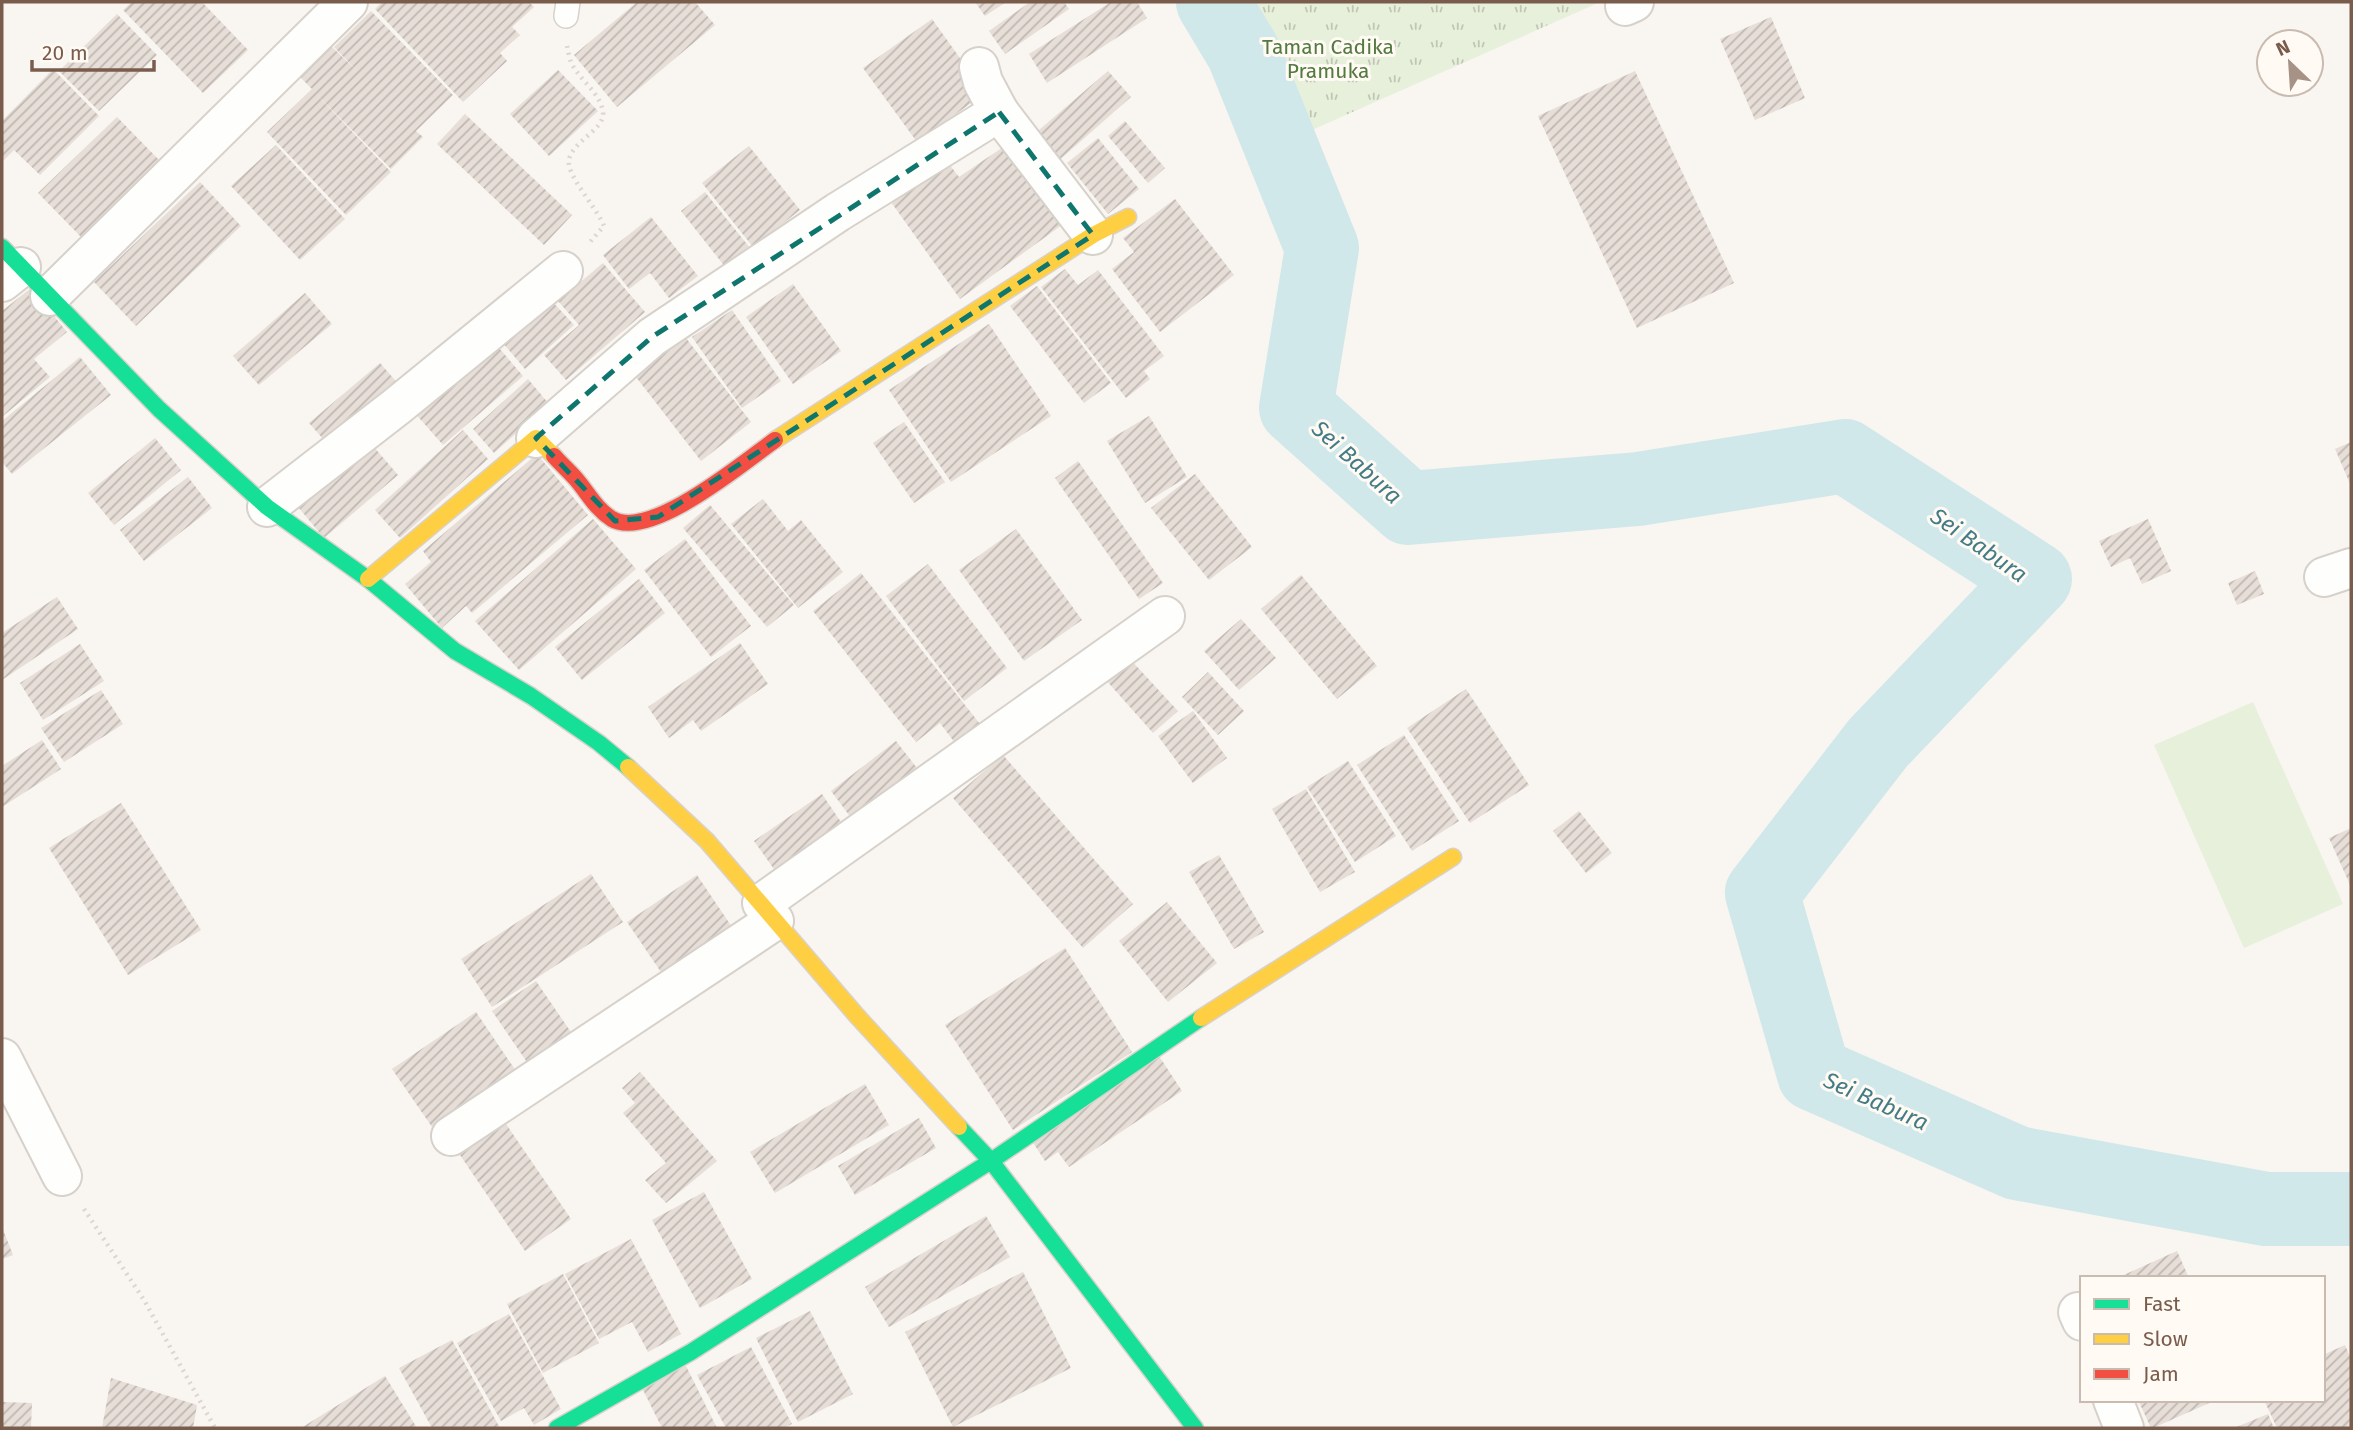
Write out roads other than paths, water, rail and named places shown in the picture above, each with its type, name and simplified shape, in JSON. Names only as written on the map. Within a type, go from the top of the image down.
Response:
[{"type":"street","points":[[50,296],[348,2]]},
{"type":"street","points":[[979,66],[983,82],[999,112],[1093,235]]},
{"type":"street","points":[[368,579],[652,337],[838,212],[999,112]]},
{"type":"street","points":[[536,438],[576,479],[599,510],[615,520],[632,522],[658,517],[685,504],[788,431],[1093,235],[1128,217]]},
{"type":"street","points":[[8,265],[50,296],[159,409],[267,506],[368,579],[455,651],[531,696],[599,743],[646,782],[707,841],[857,1016],[991,1161],[1188,1426]]},
{"type":"street","points":[[267,506],[396,407],[563,271]]},
{"type":"street","points":[[451,1136],[768,912],[1165,616]]},
{"type":"street","points":[[557,1428],[691,1352],[991,1161],[1180,1031],[1453,857]]},
{"type":"street","points":[[2,1058],[62,1176]]},
{"type":"street","points":[[2114,1402],[2124,1428]]},
{"type":"waterway","name":"Sei Babura","points":[[1213,2],[1243,52],[1322,248],[1296,408],[1408,508],[1638,489],[1845,456],[2035,579],[1878,743],[1762,893],[1814,1074],[2017,1163],[2266,1209],[2351,1209]]},
{"type":"park label","name":"Taman Cadika Pramuka","points":[[1328,59]]}]
